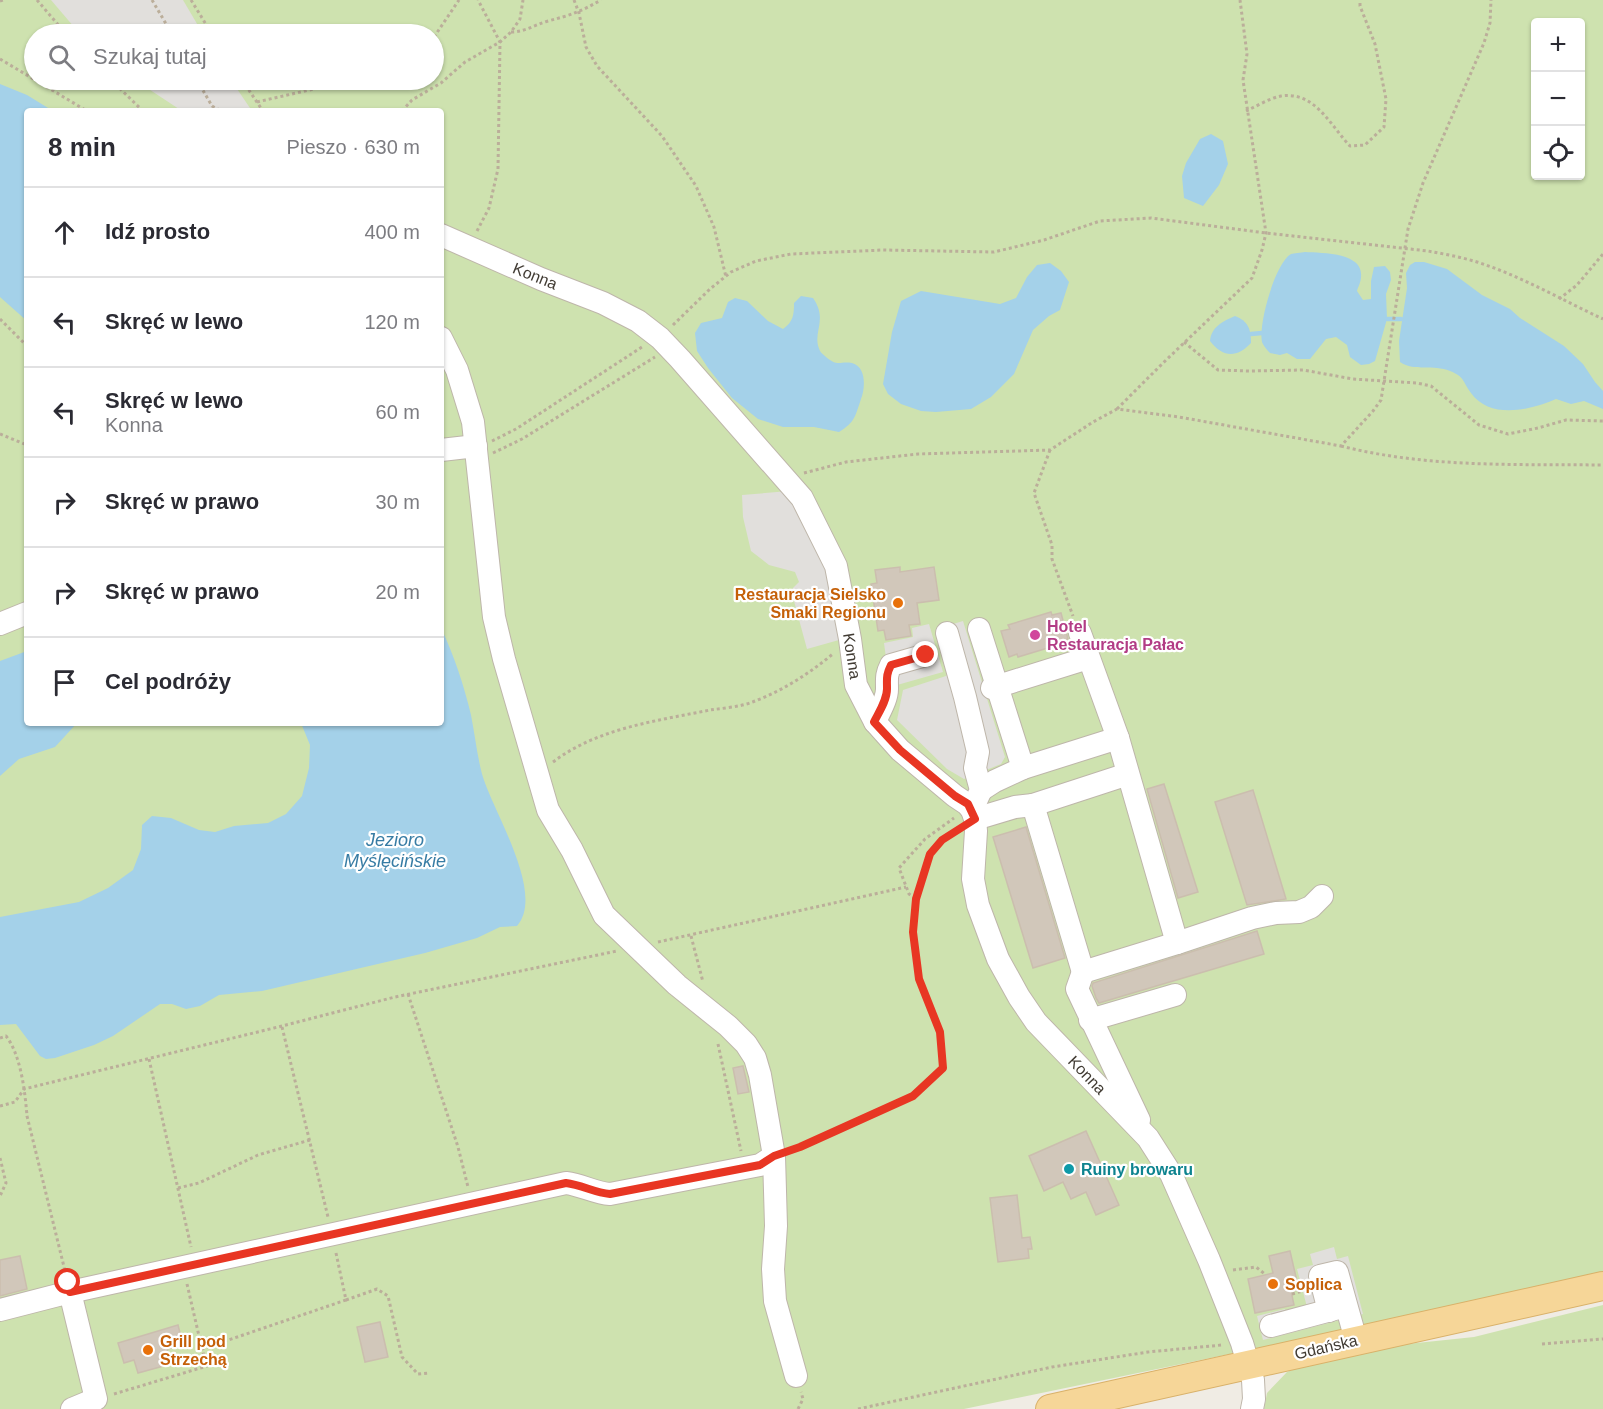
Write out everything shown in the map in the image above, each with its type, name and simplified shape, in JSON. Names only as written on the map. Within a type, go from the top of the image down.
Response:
[{"type":"main road","name":"Gdańska","points":[[1050,1409],[1245,1354],[1356,1340],[1603,1286]]},
{"type":"street","name":"Konna","points":[[444,236],[603,303],[638,321],[658,339],[802,498],[836,566],[856,685],[874,722],[900,750],[955,796],[976,806],[973,879],[983,924],[998,959],[1036,1022],[1148,1138],[1171,1174],[1209,1260],[1245,1354],[1253,1380],[1252,1409]]},
{"type":"street","points":[[444,344],[465,391],[477,451],[494,617],[548,810],[573,850],[604,915],[636,947],[746,1044],[755,1058],[774,1156],[775,1301],[796,1376]]},
{"type":"street","points":[[444,450],[477,451]]},
{"type":"street","points":[[0,624],[24,614]]},
{"type":"street","points":[[979,629],[995,688],[1023,768]]},
{"type":"street","points":[[947,633],[978,752],[975,768],[976,806]]},
{"type":"street","points":[[1080,633],[1118,738],[1177,943]]},
{"type":"street","points":[[874,722],[884,702],[887,689],[886,674],[891,665],[926,655]]},
{"type":"street","points":[[995,688],[1088,658]]},
{"type":"street","points":[[976,806],[995,781],[1023,768],[1118,738]]},
{"type":"street","points":[[976,806],[1033,805],[1128,774]]},
{"type":"street","points":[[1033,805],[1083,972],[1077,988],[1090,1020],[1148,1138]]},
{"type":"street","points":[[1083,972],[1252,918],[1276,913],[1299,912],[1311,907],[1322,896]]},
{"type":"street","points":[[1090,1020],[1175,995]]},
{"type":"street","points":[[0,1310],[70,1292],[566,1183],[584,1186],[597,1193],[610,1194],[760,1165],[774,1156]]},
{"type":"street","points":[[70,1292],[96,1400],[72,1409]]},
{"type":"street","points":[[1271,1326],[1338,1309],[1356,1340]]},
{"type":"path","points":[[37,0],[57,24]]},
{"type":"path","points":[[152,0],[166,24]]},
{"type":"path","points":[[191,0],[206,24]]},
{"type":"path","points":[[443,24],[459,0]]},
{"type":"path","points":[[467,248],[489,208],[498,169],[500,42],[478,0]]},
{"type":"path","points":[[444,80],[465,62],[500,42],[511,32],[520,19],[523,0]]},
{"type":"path","points":[[574,0],[579,13],[585,47],[597,66],[662,136],[696,186],[714,227],[726,277]]},
{"type":"path","points":[[511,32],[521,32],[547,21],[579,13],[601,0]]},
{"type":"path","points":[[785,478],[846,462],[918,454],[1050,450],[1117,409],[1252,278],[1266,233],[1242,80],[1247,54],[1240,0]]},
{"type":"path","points":[[1246,111],[1279,96],[1298,96],[1321,109],[1350,146],[1365,145],[1384,127],[1386,99],[1375,44],[1360,6],[1360,0]]},
{"type":"path","points":[[1341,446],[1380,400],[1408,229],[1423,183],[1484,43],[1490,23],[1491,0]]},
{"type":"path","points":[[0,59],[24,73]]},
{"type":"path","points":[[52,90],[82,108]]},
{"type":"path","points":[[121,90],[140,108]]},
{"type":"path","points":[[203,90],[216,108]]},
{"type":"path","points":[[249,90],[261,108]]},
{"type":"path","points":[[257,102],[309,90]]},
{"type":"path","points":[[405,108],[412,100],[429,90]]},
{"type":"path","points":[[477,451],[491,441],[516,429],[658,339],[710,289],[726,277],[756,261],[791,254],[883,250],[994,252],[1044,240],[1100,220],[1151,218],[1428,251],[1478,262],[1603,319]]},
{"type":"path","points":[[1559,299],[1576,285],[1603,254]]},
{"type":"path","points":[[0,320],[24,343]]},
{"type":"path","points":[[477,451],[495,452],[522,439],[665,351],[658,339]]},
{"type":"path","points":[[1184,342],[1218,370],[1303,370],[1353,379],[1431,386],[1479,425],[1508,434],[1566,420],[1603,421]]},
{"type":"path","points":[[1117,409],[1179,417],[1341,446],[1373,454],[1431,461],[1603,465]]},
{"type":"path","points":[[0,434],[24,444]]},
{"type":"path","points":[[1050,450],[1034,493],[1052,545],[1052,559],[1080,633]]},
{"type":"path","points":[[538,774],[584,742],[616,730],[753,702],[786,687],[819,666],[850,639]]},
{"type":"path","points":[[774,1156],[800,1147],[913,1096],[943,1068],[940,1032],[919,979],[913,932],[916,899],[930,854],[976,806]]},
{"type":"path","points":[[916,899],[909,894],[899,868],[925,838],[946,824]]},
{"type":"path","points":[[0,1106],[15,1102],[24,1089],[408,994],[636,947],[906,887]]},
{"type":"path","points":[[691,935],[711,1012],[745,1168]]},
{"type":"path","points":[[408,994],[458,1147],[472,1203]]},
{"type":"path","points":[[0,1038],[6,1036],[12,1044],[70,1292]]},
{"type":"path","points":[[149,1059],[177,1188],[202,1349]]},
{"type":"path","points":[[177,1188],[217,1176],[238,1163],[258,1155],[310,1140]]},
{"type":"path","points":[[0,1158],[6,1183],[0,1196]]},
{"type":"path","points":[[1233,1270],[1256,1267],[1266,1275]]},
{"type":"path","points":[[346,1300],[377,1289],[388,1296],[402,1357],[418,1374],[429,1373]]},
{"type":"path","points":[[1292,1294],[1303,1291]]},
{"type":"path","points":[[1542,1344],[1603,1339]]},
{"type":"path","points":[[858,1409],[1052,1367],[1148,1352],[1245,1354]]},
{"type":"green space","points":[[0,0],[1603,0],[1603,1273],[1293,1341],[964,1409],[0,1409]]},
{"type":"green space","points":[[1603,1305],[1603,1409],[1264,1409],[1267,1393],[1287,1372],[1315,1360],[1369,1348],[1474,1337]]},
{"type":"shaded area","points":[[51,0],[183,0],[197,24],[71,24]]},
{"type":"shaded area","points":[[150,90],[238,90],[250,108],[177,108]]},
{"type":"shaded area","points":[[789,491],[833,568],[846,638],[807,649],[791,590],[799,582],[795,572],[769,565],[751,551],[743,517],[742,495]]},
{"type":"shaded area","points":[[963,621],[1005,757],[1001,764],[964,779],[947,769],[897,720],[903,690],[946,676],[950,670],[940,628]]},
{"type":"shaded area","points":[[929,624],[943,672],[890,687],[884,643],[913,637],[912,628]]},
{"type":"shaded area","points":[[1334,1247],[1337,1259],[1348,1256],[1363,1314],[1263,1340],[1257,1316],[1285,1309],[1286,1313],[1307,1307],[1297,1269],[1313,1265],[1310,1254]]},
{"type":"water","points":[[0,84],[27,95],[48,108],[24,108],[24,318],[0,297]]},
{"type":"water","points":[[1211,134],[1223,141],[1228,164],[1219,185],[1203,206],[1184,198],[1182,176],[1186,163],[1200,139]]},
{"type":"water","points":[[1305,252],[1331,254],[1349,258],[1356,263],[1361,277],[1357,291],[1363,300],[1371,299],[1374,267],[1385,266],[1390,272],[1391,280],[1386,294],[1387,319],[1375,361],[1361,365],[1350,357],[1347,345],[1336,337],[1326,339],[1310,359],[1297,359],[1287,353],[1280,355],[1270,353],[1263,345],[1261,334],[1265,309],[1279,269],[1291,254]]},
{"type":"water","points":[[1415,262],[1424,262],[1447,269],[1482,295],[1510,309],[1564,346],[1583,364],[1603,391],[1603,409],[1584,401],[1571,404],[1556,399],[1523,409],[1500,410],[1479,401],[1461,377],[1455,373],[1437,368],[1412,367],[1400,362],[1399,341],[1407,288],[1406,273],[1410,265]]},
{"type":"water","points":[[1050,263],[1061,271],[1069,282],[1060,310],[1033,330],[1014,374],[991,397],[971,409],[936,412],[921,411],[901,404],[888,394],[883,384],[892,332],[901,301],[921,291],[1000,304],[1016,298],[1027,277],[1037,265]]},
{"type":"water","points":[[801,296],[813,298],[818,306],[820,320],[817,338],[820,352],[833,362],[857,365],[864,379],[856,415],[839,432],[814,427],[783,427],[758,419],[732,398],[697,351],[695,333],[701,323],[722,318],[728,302],[735,298],[747,301],[768,321],[783,329],[791,321],[794,303]]},
{"type":"water","points":[[1235,316],[1248,326],[1251,343],[1241,351],[1225,353],[1210,341],[1211,336],[1218,325]]},
{"type":"water","name":"Jezioro Myślęcińskie","points":[[444,635],[465,693],[482,774],[521,873],[525,893],[524,911],[517,926],[500,927],[477,938],[425,953],[262,991],[219,995],[200,1006],[186,1009],[172,1004],[160,1004],[113,1036],[55,1058],[46,1059],[40,1056],[16,1024],[0,1025],[0,917],[79,902],[108,888],[133,870],[141,849],[142,825],[152,816],[171,818],[199,830],[215,832],[234,826],[268,823],[286,814],[302,796],[309,768],[310,745],[302,726],[444,726]]},
{"type":"water","points":[[24,652],[24,726],[74,726],[55,747],[19,759],[0,776],[0,661]]},
{"type":"building","name":"Restauracja Sielsko Smaki Regionu","points":[[900,567],[900,572],[934,567],[939,600],[917,603],[920,624],[909,625],[911,636],[886,640],[884,630],[878,631],[871,584],[877,583],[875,570]]},
{"type":"building","name":"Hotel Restauracja Pałac","points":[[1051,612],[1052,615],[1061,613],[1068,639],[1060,641],[1061,644],[1018,657],[1017,654],[1009,657],[1001,631],[1010,629],[1008,625]]},
{"type":"building","points":[[1164,784],[1198,892],[1178,898],[1147,789]]},
{"type":"building","points":[[1253,790],[1286,899],[1247,905],[1215,802]]},
{"type":"building","points":[[1026,827],[1065,958],[1033,968],[993,837]]},
{"type":"building","points":[[1257,931],[1264,954],[1099,1003],[1096,998],[1093,983]]},
{"type":"building","points":[[743,1066],[749,1092],[738,1094],[733,1068]]},
{"type":"building","name":"Ruiny browaru","points":[[1086,1131],[1119,1205],[1096,1215],[1086,1192],[1071,1199],[1063,1182],[1044,1191],[1029,1156]]},
{"type":"building","points":[[1017,1195],[1022,1238],[1030,1237],[1032,1249],[1028,1249],[1029,1258],[998,1262],[990,1198]]},
{"type":"building","name":"Soplica","points":[[1290,1251],[1299,1290],[1291,1291],[1294,1305],[1255,1313],[1248,1279],[1273,1273],[1269,1256]]},
{"type":"building","points":[[20,1256],[27,1289],[0,1296],[0,1260]]},
{"type":"building","points":[[380,1322],[388,1357],[365,1362],[357,1327]]},
{"type":"building","points":[[178,1325],[183,1345],[167,1349],[171,1364],[138,1373],[134,1360],[124,1363],[118,1343]]},
{"type":"waterway","points":[[1387,319],[1401,319]]},
{"type":"waterway","points":[[1251,334],[1262,333]]},
{"type":"place","name":"Restauracja Sielsko Smaki Regionu","points":[[898,603]]},
{"type":"place","name":"Hotel Restauracja Pałac","points":[[1035,635]]},
{"type":"place","name":"Ruiny browaru","points":[[1069,1169]]},
{"type":"place","name":"Soplica","points":[[1273,1284]]},
{"type":"place","name":"Grill pod Strzechą","points":[[148,1350]]},
{"type":"route","points":[[68,1282],[70,1292],[566,1183],[584,1186],[597,1193],[610,1194],[760,1165],[774,1156],[800,1147],[913,1096],[943,1068],[940,1032],[919,979],[913,932],[916,899],[930,854],[942,840],[975,819],[968,804],[955,796],[900,750],[874,722],[884,702],[887,689],[886,674],[891,665],[926,655]]}]
